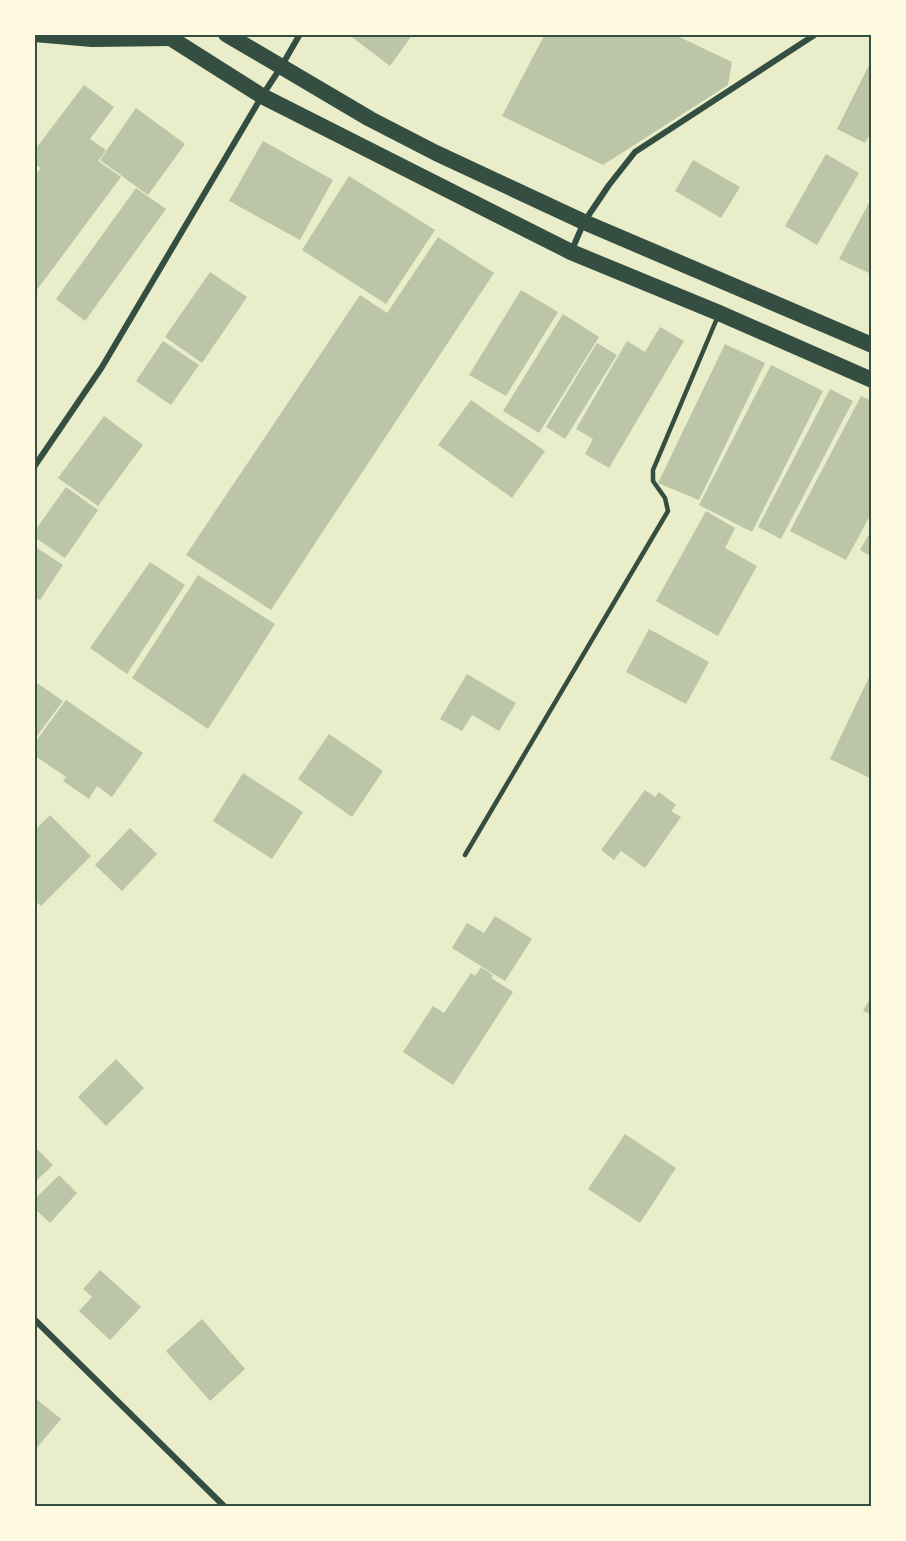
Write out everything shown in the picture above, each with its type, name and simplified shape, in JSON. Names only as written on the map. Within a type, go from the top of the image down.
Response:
[{"type":"highway","points":[[226,34],[370,119],[436,153],[584,222],[872,345]]},
{"type":"highway","points":[[168,38],[262,96],[571,252],[872,380]]},
{"type":"street","points":[[34,466],[102,367],[300,34]]},
{"type":"street","points":[[571,252],[584,222],[634,152],[816,34]]},
{"type":"street","points":[[34,37],[92,42],[168,38]]},
{"type":"street","points":[[34,1319],[224,1506]]},
{"type":"lane","points":[[465,855],[668,512],[665,498],[653,482],[653,470],[719,313]]},
{"type":"building","points":[[348,34],[413,34],[390,66]]},
{"type":"building","points":[[545,34],[673,34],[732,62],[728,85],[603,165],[502,116]]},
{"type":"building","points":[[872,59],[872,131],[865,143],[837,129]]},
{"type":"building","points":[[84,85],[114,107],[90,139],[106,150],[98,161],[121,177],[36,291],[34,289],[34,176],[41,168],[34,163],[34,151]]},
{"type":"building","points":[[136,108],[185,144],[148,195],[100,160]]},
{"type":"building","points":[[263,141],[333,180],[300,240],[229,201]]},
{"type":"building","points":[[826,154],[859,173],[817,245],[785,226]]},
{"type":"building","points":[[693,160],[740,187],[721,218],[675,191]]},
{"type":"building","points":[[349,176],[435,230],[386,304],[302,250]]},
{"type":"building","points":[[136,188],[166,209],[85,321],[56,299]]},
{"type":"building","points":[[872,197],[872,267],[869,273],[839,259]]},
{"type":"building","points":[[438,237],[494,273],[271,610],[186,555],[360,295],[387,313]]},
{"type":"building","points":[[210,272],[247,297],[202,363],[165,337]]},
{"type":"building","points":[[521,290],[558,312],[506,396],[469,375]]},
{"type":"building","points":[[563,314],[599,337],[539,433],[503,411]]},
{"type":"building","points":[[660,327],[684,341],[609,468],[585,454],[593,439],[576,429],[627,341],[645,352]]},
{"type":"building","points":[[163,341],[199,365],[171,405],[136,381]]},
{"type":"building","points":[[597,343],[617,355],[565,439],[546,427]]},
{"type":"building","points":[[725,344],[765,363],[699,500],[658,483]]},
{"type":"building","points":[[771,365],[823,391],[752,532],[699,505]]},
{"type":"building","points":[[830,389],[853,401],[781,539],[758,527]]},
{"type":"building","points":[[861,396],[872,401],[872,512],[846,560],[790,531]]},
{"type":"building","points":[[471,400],[545,451],[512,498],[438,445]]},
{"type":"building","points":[[104,416],[143,445],[98,506],[58,478]]},
{"type":"building","points":[[66,487],[98,510],[65,558],[34,537],[34,532]]},
{"type":"building","points":[[706,511],[735,528],[725,548],[757,566],[718,636],[656,601]]},
{"type":"building","points":[[872,529],[872,557],[860,550]]},
{"type":"building","points":[[34,546],[63,565],[40,600],[34,596]]},
{"type":"building","points":[[150,562],[185,585],[127,674],[90,648]]},
{"type":"building","points":[[198,575],[275,624],[208,729],[132,678]]},
{"type":"building","points":[[649,629],[709,662],[686,704],[626,672]]},
{"type":"building","points":[[872,671],[872,779],[830,759]]},
{"type":"building","points":[[467,674],[516,703],[499,731],[472,715],[462,731],[440,719]]},
{"type":"building","points":[[34,681],[63,701],[34,740]]},
{"type":"building","points":[[66,700],[143,753],[112,797],[97,786],[89,799],[63,781],[66,777],[34,755],[34,744]]},
{"type":"building","points":[[329,734],[383,771],[352,817],[298,779]]},
{"type":"building","points":[[243,773],[303,812],[272,859],[213,821]]},
{"type":"building","points":[[645,790],[655,797],[659,792],[676,805],[671,811],[681,817],[645,868],[621,851],[614,860],[601,850]]},
{"type":"building","points":[[50,815],[91,856],[41,906],[34,900],[34,831]]},
{"type":"building","points":[[130,828],[157,854],[122,891],[95,865]]},
{"type":"building","points":[[495,916],[532,939],[505,981],[452,948],[467,923],[484,933]]},
{"type":"building","points":[[481,967],[493,975],[491,978],[513,992],[453,1085],[403,1052],[433,1006],[444,1013],[471,973],[475,976]]},
{"type":"building","points":[[872,995],[872,1015],[863,1011]]},
{"type":"building","points":[[116,1059],[144,1088],[106,1126],[78,1097]]},
{"type":"building","points":[[625,1134],[676,1168],[640,1223],[588,1189]]},
{"type":"building","points":[[34,1146],[53,1165],[34,1183]]},
{"type":"building","points":[[59,1175],[77,1193],[50,1223],[34,1208],[34,1200]]},
{"type":"building","points":[[100,1270],[141,1307],[110,1340],[79,1311],[92,1297],[83,1289]]},
{"type":"building","points":[[202,1319],[245,1369],[210,1401],[166,1351]]},
{"type":"building","points":[[34,1397],[61,1419],[34,1451]]}]
